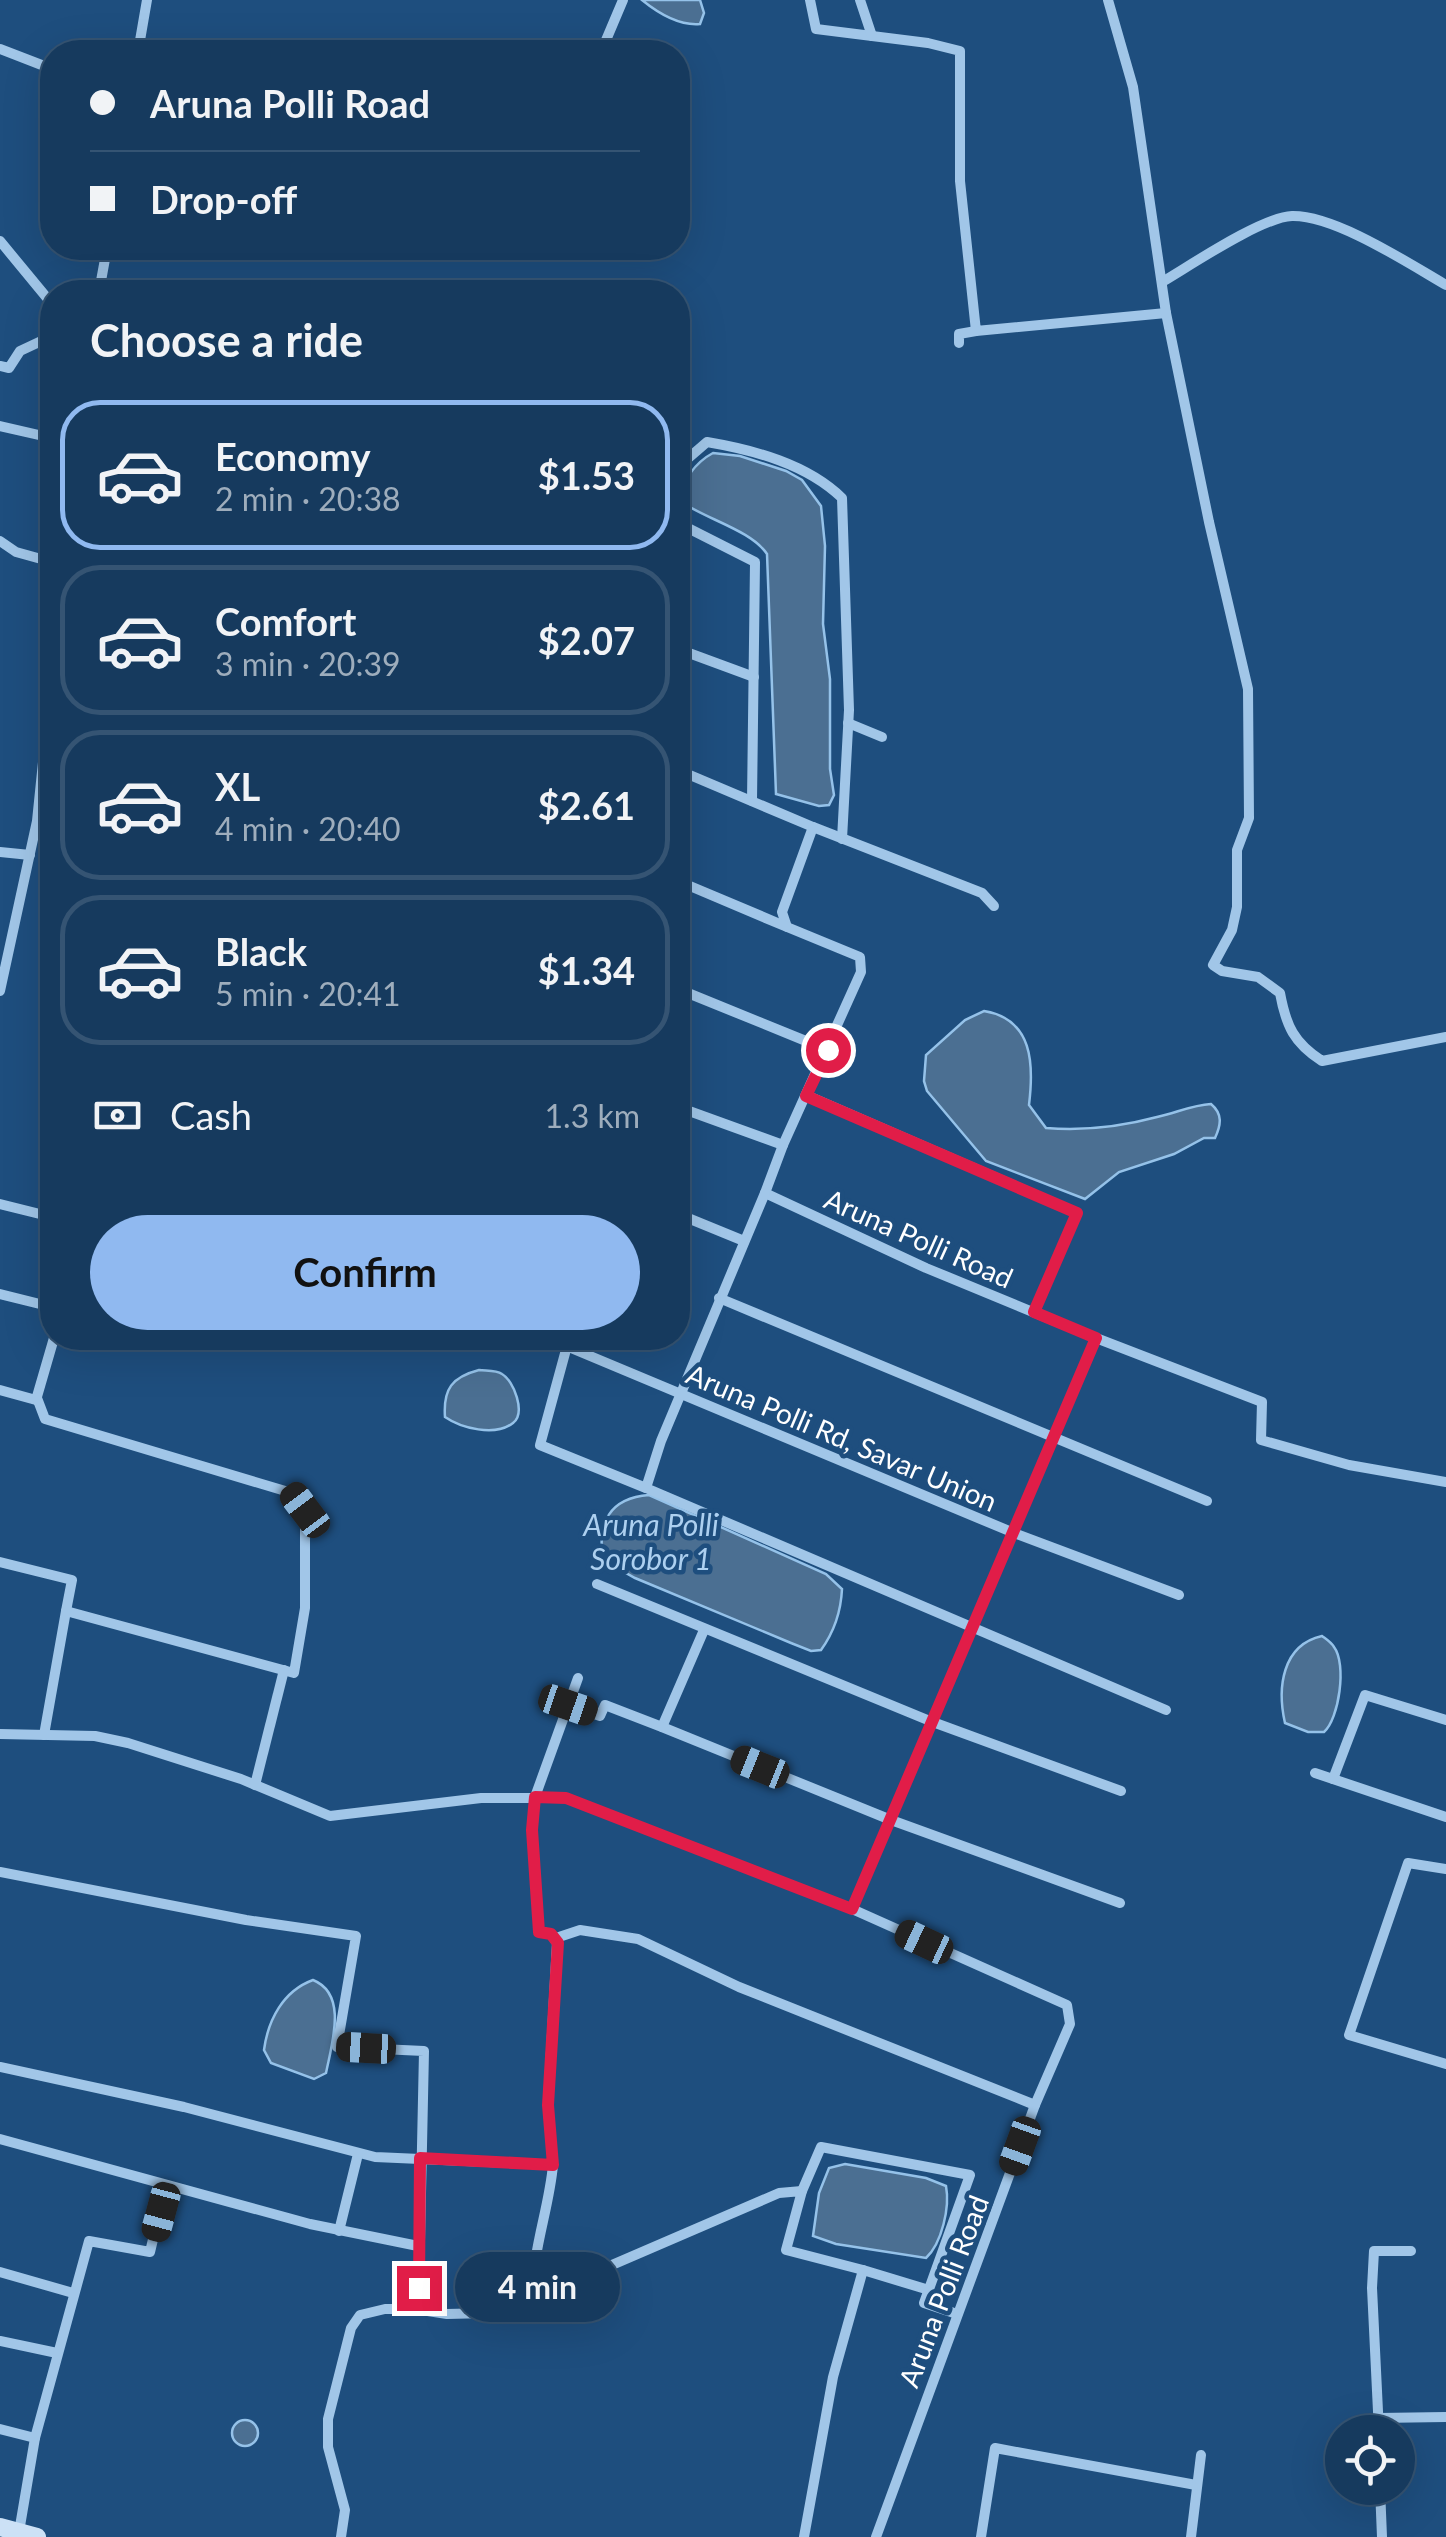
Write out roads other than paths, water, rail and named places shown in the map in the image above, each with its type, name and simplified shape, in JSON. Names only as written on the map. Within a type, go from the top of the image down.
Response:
[{"type":"main road","points":[[0,2527],[28,2534]]},
{"type":"street","points":[[140,40],[147,0]]},
{"type":"street","points":[[606,40],[623,0]]},
{"type":"street","points":[[810,0],[816,29],[960,52],[960,182],[976,331]]},
{"type":"street","points":[[860,0],[872,36]]},
{"type":"street","points":[[1108,0],[1134,88],[1166,313],[1248,689],[1249,818],[1238,850],[1237,907],[1232,930],[1213,965],[1222,971],[1258,978],[1280,993],[1286,1023],[1295,1039],[1322,1061],[1446,1037]]},
{"type":"street","points":[[0,49],[40,64]]},
{"type":"street","points":[[1162,282],[1258,228],[1290,216],[1314,219],[1372,243],[1446,285]]},
{"type":"street","points":[[0,241],[40,289]]},
{"type":"street","points":[[959,343],[959,334],[976,331],[1166,313]]},
{"type":"street","points":[[0,366],[9,368],[20,351],[40,342]]},
{"type":"street","points":[[0,426],[40,435]]},
{"type":"street","points":[[690,457],[707,442],[742,448],[822,479],[842,498],[848,723],[842,838]]},
{"type":"street","points":[[690,528],[755,562],[752,801]]},
{"type":"street","points":[[0,541],[16,552],[40,559]]},
{"type":"street","points":[[690,654],[754,678]]},
{"type":"street","points":[[848,723],[882,737]]},
{"type":"street","points":[[690,775],[982,893],[994,906]]},
{"type":"street","points":[[0,991],[4,954],[30,855],[40,792]]},
{"type":"street","points":[[787,927],[782,912],[812,826]]},
{"type":"street","points":[[0,852],[30,855]]},
{"type":"street","points":[[646,1488],[782,1145],[861,972],[860,957],[690,886]]},
{"type":"street","points":[[690,994],[828,1050]]},
{"type":"street","points":[[806,1096],[1077,1213],[1034,1312]]},
{"type":"street","points":[[690,1111],[782,1145]]},
{"type":"street","name":"Aruna Polli Road","points":[[765,1193],[926,1268],[1096,1338]]},
{"type":"street","points":[[0,1204],[40,1214]]},
{"type":"street","points":[[690,1219],[744,1241]]},
{"type":"street","points":[[0,1294],[40,1304]]},
{"type":"street","points":[[720,1298],[1207,1501]]},
{"type":"street","points":[[0,1734],[95,1736],[128,1743],[255,1785],[330,1816],[409,1805],[566,1798],[852,1909],[1096,1338],[1262,1402],[1261,1440],[1349,1465],[1446,1482]]},
{"type":"street","points":[[51,1350],[37,1398],[45,1419],[292,1492],[305,1510],[305,1608],[294,1672],[66,1610]]},
{"type":"street","points":[[567,1350],[540,1445],[1166,1710]]},
{"type":"street","name":"Aruna Polli Rd, Savar Union","points":[[578,1350],[1014,1533],[1178,1595]]},
{"type":"street","points":[[0,1390],[37,1398]]},
{"type":"street","points":[[0,1562],[72,1580],[44,1735]]},
{"type":"street","points":[[597,1584],[930,1721],[1120,1791]]},
{"type":"street","points":[[662,1728],[704,1630]]},
{"type":"street","points":[[255,1785],[284,1670]]},
{"type":"street","points":[[533,2299],[532,2269],[553,2165],[548,2105],[558,1955],[556,1938],[546,1931],[539,1932],[532,1830],[535,1797],[578,1678]]},
{"type":"street","points":[[1333,1779],[1365,1695],[1446,1720]]},
{"type":"street","points":[[568,1705],[600,1716],[605,1705],[891,1820],[1120,1903]]},
{"type":"street","points":[[1316,1773],[1446,1817]]},
{"type":"street","points":[[1446,1869],[1408,1863],[1349,2035],[1446,2064]]},
{"type":"street","points":[[0,1872],[246,1920],[356,1936],[337,2047],[424,2051],[419,2288],[415,2309]]},
{"type":"street","name":"Aruna Polli Road","points":[[852,1909],[1067,2006],[1070,2024],[1035,2105],[876,2537]]},
{"type":"street","points":[[556,1938],[580,1930],[638,1939],[740,1987],[1035,2105]]},
{"type":"street","points":[[0,2067],[184,2107],[358,2154],[553,2165]]},
{"type":"street","points":[[0,2139],[339,2231],[418,2246]]},
{"type":"street","points":[[929,2290],[786,2250],[802,2191],[821,2147],[970,2176],[929,2290],[924,2303],[957,2314]]},
{"type":"street","points":[[339,2231],[358,2154]]},
{"type":"street","points":[[28,2534],[34,2438],[89,2241],[150,2252],[166,2185]]},
{"type":"street","points":[[340,2537],[344,2510],[328,2447],[328,2419],[350,2328],[360,2315],[385,2309],[415,2309],[431,2314],[488,2312],[533,2299],[779,2193],[802,2191]]},
{"type":"street","points":[[1378,2415],[1374,2251],[1411,2250]]},
{"type":"street","points":[[804,2537],[833,2377],[863,2270]]},
{"type":"street","points":[[0,2272],[73,2293]]},
{"type":"street","points":[[0,2341],[57,2353]]},
{"type":"street","points":[[1415,2417],[1446,2417]]},
{"type":"street","points":[[0,2429],[34,2438]]},
{"type":"street","points":[[981,2537],[994,2448],[1196,2485]]},
{"type":"street","points":[[1191,2537],[1201,2455]]},
{"type":"street","points":[[1381,2505],[1382,2537]]},
{"type":"water","points":[[642,0],[700,0],[704,13],[700,24],[684,23]]},
{"type":"water","points":[[713,453],[740,456],[786,471],[802,480],[821,506],[825,546],[823,624],[830,679],[830,769],[834,795],[829,805],[819,806],[776,794],[767,554],[739,531],[690,507],[690,473]]},
{"type":"water","points":[[984,1011],[1012,1023],[1021,1033],[1030,1059],[1029,1105],[1046,1128],[1116,1126],[1211,1104],[1220,1120],[1215,1138],[1204,1138],[1174,1154],[1119,1172],[1085,1199],[986,1161],[927,1091],[924,1081],[926,1055],[965,1020]]},
{"type":"water","points":[[479,1370],[502,1374],[514,1390],[517,1418],[506,1427],[478,1429],[445,1417],[451,1386],[462,1376]]},
{"type":"water","name":"Aruna Polli Sorobor 1","points":[[649,1495],[826,1574],[842,1589],[836,1621],[821,1650],[811,1651],[791,1643],[635,1578],[603,1560],[602,1534],[609,1514],[625,1501]]},
{"type":"water","points":[[1322,1636],[1338,1655],[1340,1691],[1334,1716],[1324,1732],[1308,1732],[1285,1723],[1283,1682],[1298,1648]]},
{"type":"water","points":[[313,1980],[331,1996],[335,2020],[326,2073],[314,2079],[271,2063],[264,2050],[269,2028],[285,1999]]},
{"type":"water","points":[[845,2164],[926,2178],[946,2186],[944,2224],[926,2258],[836,2244],[813,2236],[819,2193],[829,2168]]},
{"type":"water","points":[[245,2420],[254,2424],[258,2433],[254,2442],[245,2446],[236,2442],[232,2433],[236,2424]]}]
